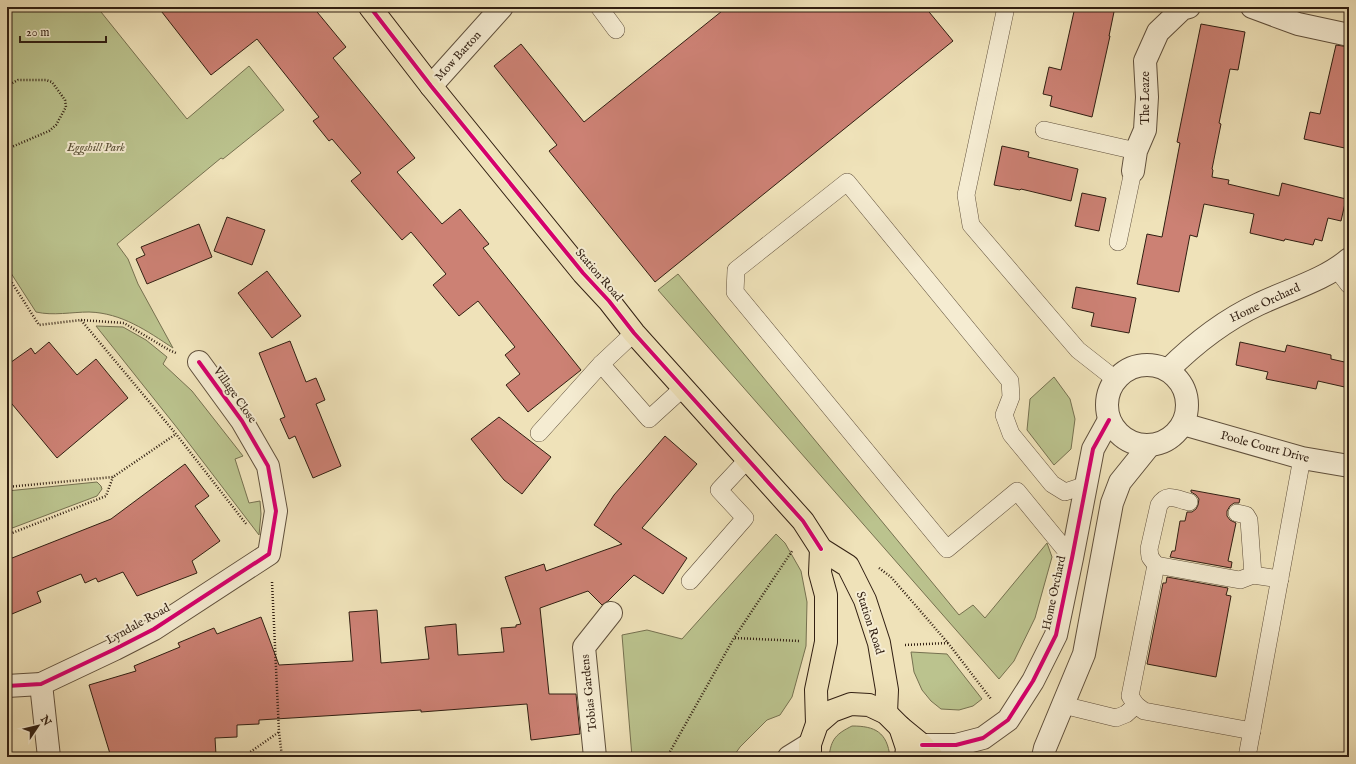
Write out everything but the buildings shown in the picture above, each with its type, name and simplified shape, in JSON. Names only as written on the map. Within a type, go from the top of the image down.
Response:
[{"type":"main road","name":"Station Road","points":[[370,7],[431,86],[583,273],[609,301],[634,333],[803,521],[821,549],[848,566],[865,600],[878,643],[893,720]]},
{"type":"main road","points":[[812,742],[816,690],[826,642],[826,594],[820,573],[821,549]]},
{"type":"main road","points":[[812,742],[832,711],[851,704],[869,706],[893,720],[920,753]]},
{"type":"street","name":"Mow Barton","points":[[431,86],[502,7]]},
{"type":"street","points":[[1252,7],[1298,24],[1349,35]]},
{"type":"street","name":"The Leaze","points":[[1135,161],[1145,130],[1147,98],[1144,61],[1158,32],[1184,8]]},
{"type":"street","name":"Home Orchard","points":[[1168,370],[1188,350],[1227,320],[1312,281],[1345,271]]},
{"type":"street","name":"Village Close","points":[[199,362],[242,421],[268,466],[276,510],[269,554]]},
{"type":"street","points":[[1140,365],[1155,365],[1168,370],[1180,380],[1186,394],[1187,409],[1183,424],[1174,435],[1168,439],[1149,446],[1132,443],[1118,434],[1109,420],[1106,406],[1108,391],[1116,379],[1126,369],[1140,365]]},
{"type":"street","name":"Home Orchard","points":[[920,753],[983,738],[1008,720],[1033,681],[1056,635],[1093,448],[1109,420]]},
{"type":"street","name":"Poole Court Drive","points":[[1183,424],[1302,458],[1349,466]]},
{"type":"street","points":[[1043,757],[1045,748],[1062,705],[1084,654],[1112,503],[1120,482],[1149,446]]},
{"type":"street","name":"Lyndale Road","points":[[7,686],[41,684],[115,649],[154,629],[269,554]]},
{"type":"street","name":"Tobias Gardens","points":[[595,757],[584,647],[611,613]]},
{"type":"street","points":[[41,684],[49,757]]},
{"type":"street","points":[[790,757],[812,742]]},
{"type":"lane","points":[[599,7],[616,30]]},
{"type":"lane","points":[[1006,7],[966,195],[971,225],[1078,350],[1116,379]]},
{"type":"lane","points":[[1044,130],[1135,161]]},
{"type":"lane","name":"The Leaze","points":[[1118,242],[1135,161]]},
{"type":"lane","points":[[1072,558],[1017,491],[947,549],[735,292],[736,270],[847,182],[1010,381],[1011,396],[1004,415],[1011,434],[1052,484],[1065,492],[1086,485]]},
{"type":"lane","points":[[539,433],[601,364],[634,333]]},
{"type":"lane","points":[[601,364],[649,419],[683,388]]},
{"type":"lane","points":[[1247,757],[1302,458]]},
{"type":"lane","points":[[690,581],[745,518],[719,490],[748,459]]},
{"type":"lane","points":[[1189,502],[1168,497],[1163,499],[1159,505],[1149,549],[1150,557],[1156,565],[1240,580],[1253,575],[1280,579]]},
{"type":"lane","points":[[1238,513],[1246,515],[1249,520],[1253,575]]},
{"type":"lane","points":[[1156,565],[1130,696],[1136,705],[1144,710],[1252,731]]},
{"type":"lane","points":[[1062,705],[1116,718],[1126,714],[1136,705]]},
{"type":"path","points":[[7,86],[18,80],[46,80],[52,82],[65,100],[66,107],[56,125],[49,131],[7,149]]},
{"type":"path","points":[[7,275],[39,325],[81,320],[124,323],[169,350],[199,362]]},
{"type":"path","points":[[81,320],[176,434],[269,554],[274,595],[279,732],[282,757]]},
{"type":"path","points":[[7,487],[113,477],[176,434]]},
{"type":"path","points":[[7,535],[106,496],[113,477]]},
{"type":"path","points":[[667,757],[734,638],[794,548]]},
{"type":"path","points":[[873,564],[891,577],[948,643],[994,702]]},
{"type":"path","points":[[734,638],[803,642]]},
{"type":"path","points":[[901,645],[948,643]]},
{"type":"path","points":[[243,757],[279,732]]},
{"type":"green space","name":"Eggshill Park","points":[[7,7],[97,7],[187,119],[249,66],[284,110],[223,159],[221,158],[117,244],[128,259],[138,284],[173,348],[134,324],[123,319],[101,313],[89,312],[56,314],[36,312],[7,267]]},
{"type":"green space","points":[[678,274],[959,615],[973,605],[985,618],[1047,543],[1052,557],[1035,618],[1014,661],[999,679],[658,290]]},
{"type":"green space","points":[[96,326],[123,327],[146,340],[167,357],[163,364],[192,391],[243,456],[235,459],[249,503],[260,501],[261,514],[259,535],[178,429]]},
{"type":"green space","points":[[1054,377],[1070,399],[1075,419],[1071,449],[1054,465],[1027,430],[1030,399]]},
{"type":"green space","points":[[97,482],[102,489],[97,496],[7,530],[7,491]]},
{"type":"green space","points":[[776,534],[785,543],[801,571],[807,602],[806,646],[792,697],[780,715],[767,720],[740,747],[733,757],[632,757],[622,635],[647,630],[682,639]]},
{"type":"green space","points":[[911,652],[947,654],[982,699],[973,706],[959,710],[941,709],[931,701],[922,690],[914,672]]},
{"type":"green space","points":[[852,726],[867,727],[883,736],[890,757],[829,757],[831,746],[835,738]]},
{"type":"cycle path","points":[[370,7],[431,86],[583,273],[609,301],[634,333],[803,521],[821,549]]},
{"type":"cycle path","points":[[7,686],[41,684],[115,649],[154,629],[269,554],[276,511],[268,466],[242,421],[199,362]]},
{"type":"cycle path","points":[[922,745],[956,745],[983,738],[1008,720],[1033,681],[1056,635],[1093,449],[1109,420]]}]
